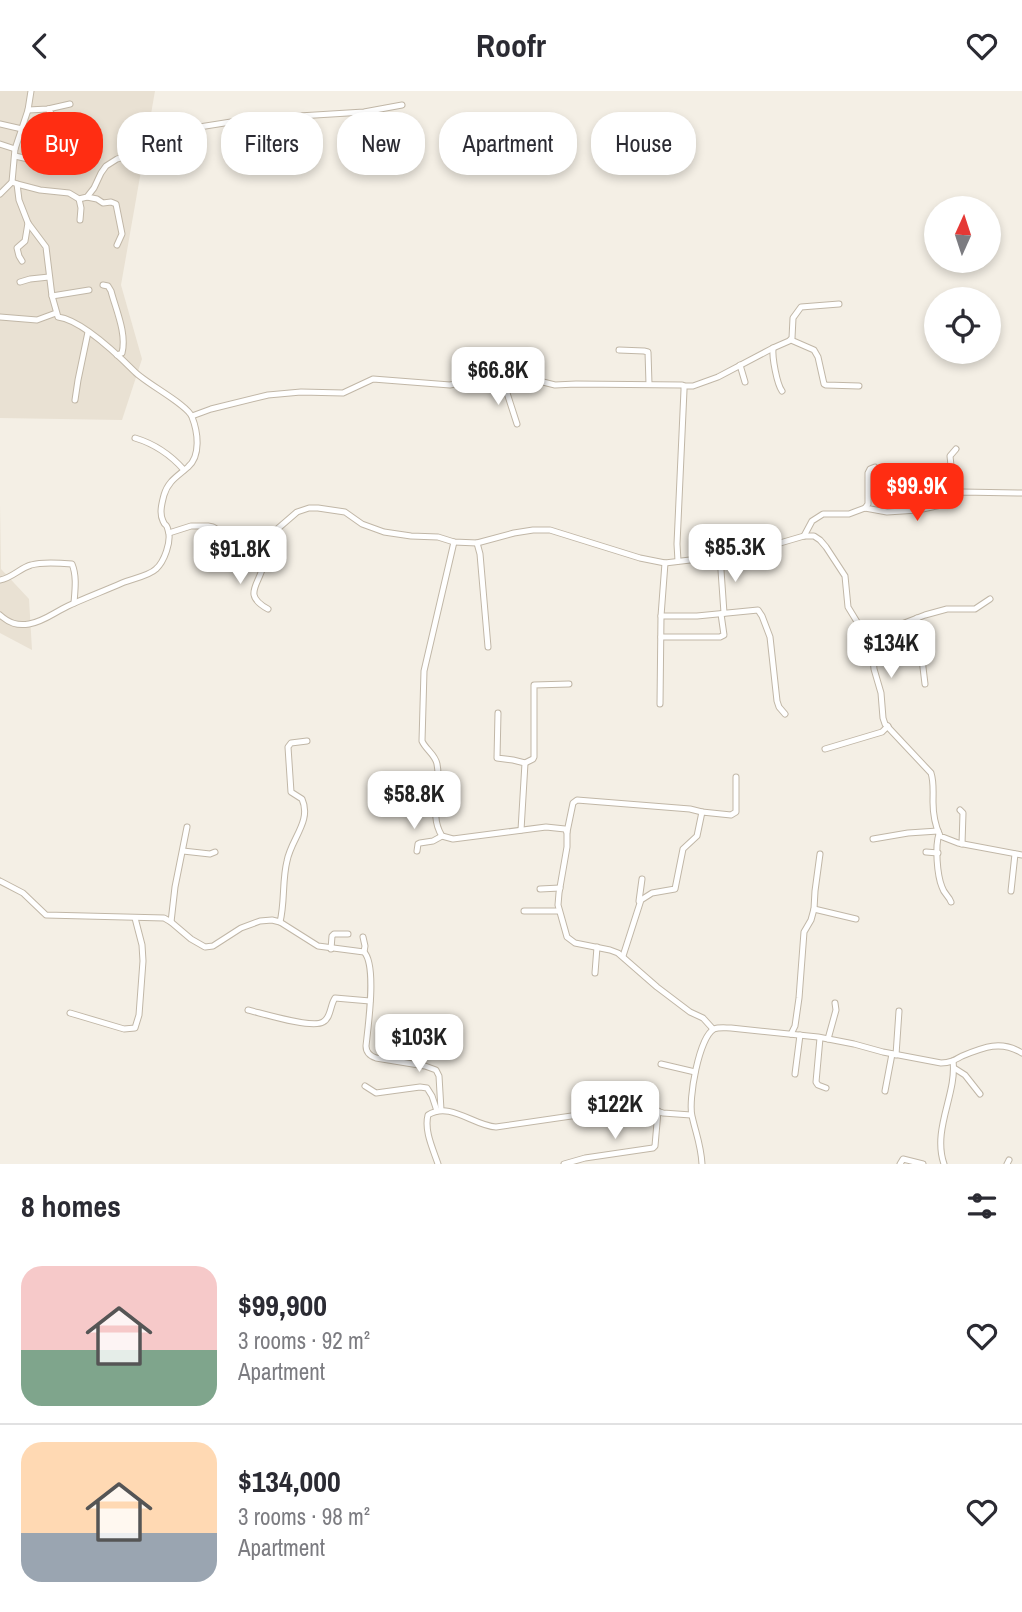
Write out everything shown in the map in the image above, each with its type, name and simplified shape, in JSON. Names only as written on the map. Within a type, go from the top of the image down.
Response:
[{"type":"street","points":[[31,91],[28,110],[70,104]]},
{"type":"street","points":[[87,197],[106,166],[194,128],[262,117],[274,120],[299,115],[365,112],[402,105]]},
{"type":"street","points":[[0,124],[21,129]]},
{"type":"street","points":[[0,615],[14,624],[27,624],[132,578],[151,573],[159,565],[168,544],[169,533],[163,521],[162,503],[168,484],[192,462],[197,447],[192,417],[183,406],[141,378],[88,332],[70,320],[58,317],[52,296],[46,247],[28,223],[14,183],[15,152],[21,132]]},
{"type":"street","points":[[0,144],[21,154]]},
{"type":"street","points":[[0,194],[3,186],[14,183],[40,190],[69,193],[79,199],[87,197],[116,204],[122,234],[117,245]]},
{"type":"street","points":[[79,199],[80,220]]},
{"type":"street","points":[[22,261],[17,248],[25,241],[28,223]]},
{"type":"street","points":[[20,282],[49,277]]},
{"type":"street","points":[[103,285],[108,286],[111,291],[121,330],[124,347],[122,353],[117,355]]},
{"type":"street","points":[[52,296],[89,290]]},
{"type":"street","points":[[791,340],[793,318],[801,307],[839,304]]},
{"type":"street","points":[[0,317],[37,320],[56,313]]},
{"type":"street","points":[[75,400],[88,332]]},
{"type":"street","points":[[192,417],[222,406],[268,395],[343,393],[373,379],[450,385],[484,381],[565,386],[693,386],[791,340],[814,350],[824,384],[859,386]]},
{"type":"street","points":[[773,348],[773,361],[782,391]]},
{"type":"street","points":[[619,350],[648,352],[649,384]]},
{"type":"street","points":[[740,365],[745,382]]},
{"type":"street","points":[[484,369],[484,381]]},
{"type":"street","points":[[508,384],[509,401],[517,424]]},
{"type":"street","points":[[678,561],[684,387]]},
{"type":"street","points":[[135,438],[150,443],[173,457],[184,470]]},
{"type":"street","points":[[954,494],[950,456],[956,449]]},
{"type":"street","points":[[865,508],[868,501],[869,473],[870,469],[875,467]]},
{"type":"street","points":[[804,536],[813,521],[823,514],[849,514],[865,508],[887,512],[918,510],[941,505],[954,494],[961,492],[1022,493]]},
{"type":"street","points":[[169,533],[199,525],[213,527],[234,540],[246,540],[275,531],[292,516],[309,508],[345,512],[362,524],[384,532],[438,537],[454,542],[477,543],[523,531],[550,530],[665,563],[720,556],[814,536],[820,540],[845,576],[848,607],[872,646],[883,717],[931,773],[933,811],[939,832],[937,843],[942,889],[951,898],[951,902]]},
{"type":"street","points":[[256,538],[260,545],[263,565],[253,590],[254,597],[268,610]]},
{"type":"street","points":[[442,837],[436,823],[436,759],[422,741],[422,685],[428,646],[454,542]]},
{"type":"street","points":[[477,543],[488,647]]},
{"type":"street","points":[[661,637],[724,635],[720,556]]},
{"type":"street","points":[[660,704],[661,616],[665,563]]},
{"type":"street","points":[[0,580],[7,579],[29,565],[72,565],[75,581],[74,603]]},
{"type":"street","points":[[867,637],[947,609],[975,609],[990,599]]},
{"type":"street","points":[[661,616],[688,617],[755,609],[760,613],[771,643],[777,701],[785,714]]},
{"type":"street","points":[[917,618],[925,684]]},
{"type":"street","points":[[498,713],[497,758],[525,763],[534,757],[534,685],[569,684]]},
{"type":"street","points":[[825,749],[882,732],[888,726]]},
{"type":"street","points":[[280,922],[287,861],[306,811],[302,799],[291,792],[288,747],[291,743],[307,741]]},
{"type":"street","points":[[521,829],[525,763]]},
{"type":"street","points":[[713,1029],[704,1019],[657,987],[623,955],[575,943],[569,939],[559,911],[560,888],[565,867],[567,832],[573,803],[577,800],[731,815],[737,808],[736,777]]},
{"type":"street","points":[[960,810],[964,816],[962,843]]},
{"type":"street","points":[[639,904],[646,896],[675,889],[683,849],[697,836],[702,812]]},
{"type":"street","points":[[171,922],[187,827]]},
{"type":"street","points":[[416,851],[420,843],[442,837],[453,839],[546,827],[561,827],[567,832]]},
{"type":"street","points":[[873,839],[908,833],[939,832],[947,839],[1018,854],[1011,891]]},
{"type":"street","points":[[183,851],[210,854],[215,852]]},
{"type":"street","points":[[926,852],[938,853]]},
{"type":"street","points":[[792,1034],[799,998],[804,932],[814,909],[820,854]]},
{"type":"street","points":[[623,955],[639,904],[642,879]]},
{"type":"street","points":[[0,881],[23,893],[46,915],[159,917],[171,922],[191,939],[209,947],[241,928],[266,920],[280,922],[318,946],[364,952],[369,960],[367,1052],[376,1058],[436,1070],[439,1076],[439,1110]]},
{"type":"street","points":[[540,889],[560,888]]},
{"type":"street","points":[[814,909],[856,919]]},
{"type":"street","points":[[524,911],[559,911]]},
{"type":"street","points":[[70,1013],[124,1029],[135,1028],[139,1015],[143,961],[135,918]]},
{"type":"street","points":[[331,949],[334,934],[348,935]]},
{"type":"street","points":[[363,937],[364,952]]},
{"type":"street","points":[[595,973],[597,947]]},
{"type":"street","points":[[248,1010],[312,1024],[326,1019],[335,998],[370,1001]]},
{"type":"street","points":[[828,1039],[835,1003]]},
{"type":"street","points":[[885,1091],[894,1055],[899,1011]]},
{"type":"street","points":[[702,1164],[699,1138],[691,1115],[691,1091],[708,1034],[713,1029],[828,1039],[894,1055],[953,1064],[980,1094]]},
{"type":"street","points":[[795,1074],[800,1035]]},
{"type":"street","points":[[820,1038],[816,1081],[818,1085],[826,1088]]},
{"type":"street","points":[[953,1064],[983,1048],[1012,1047],[1022,1053]]},
{"type":"street","points":[[661,1064],[695,1072]]},
{"type":"street","points":[[944,1164],[941,1139],[943,1114],[953,1075],[953,1064]]},
{"type":"street","points":[[366,1086],[376,1093],[427,1088],[439,1110]]},
{"type":"street","points":[[438,1164],[426,1120],[428,1115],[439,1110],[470,1118],[485,1126],[496,1127],[633,1107],[648,1108],[671,1115],[691,1115]]},
{"type":"street","points":[[564,1164],[658,1148],[658,1111]]},
{"type":"street","points":[[900,1164],[903,1159],[923,1164]]},
{"type":"shaded area","points":[[0,91],[155,91],[151,112],[117,112],[117,175],[140,175],[121,285],[142,359],[122,420],[0,418]]},
{"type":"shaded area","points":[[0,504],[1,569],[29,599],[32,650],[0,633]]}]
